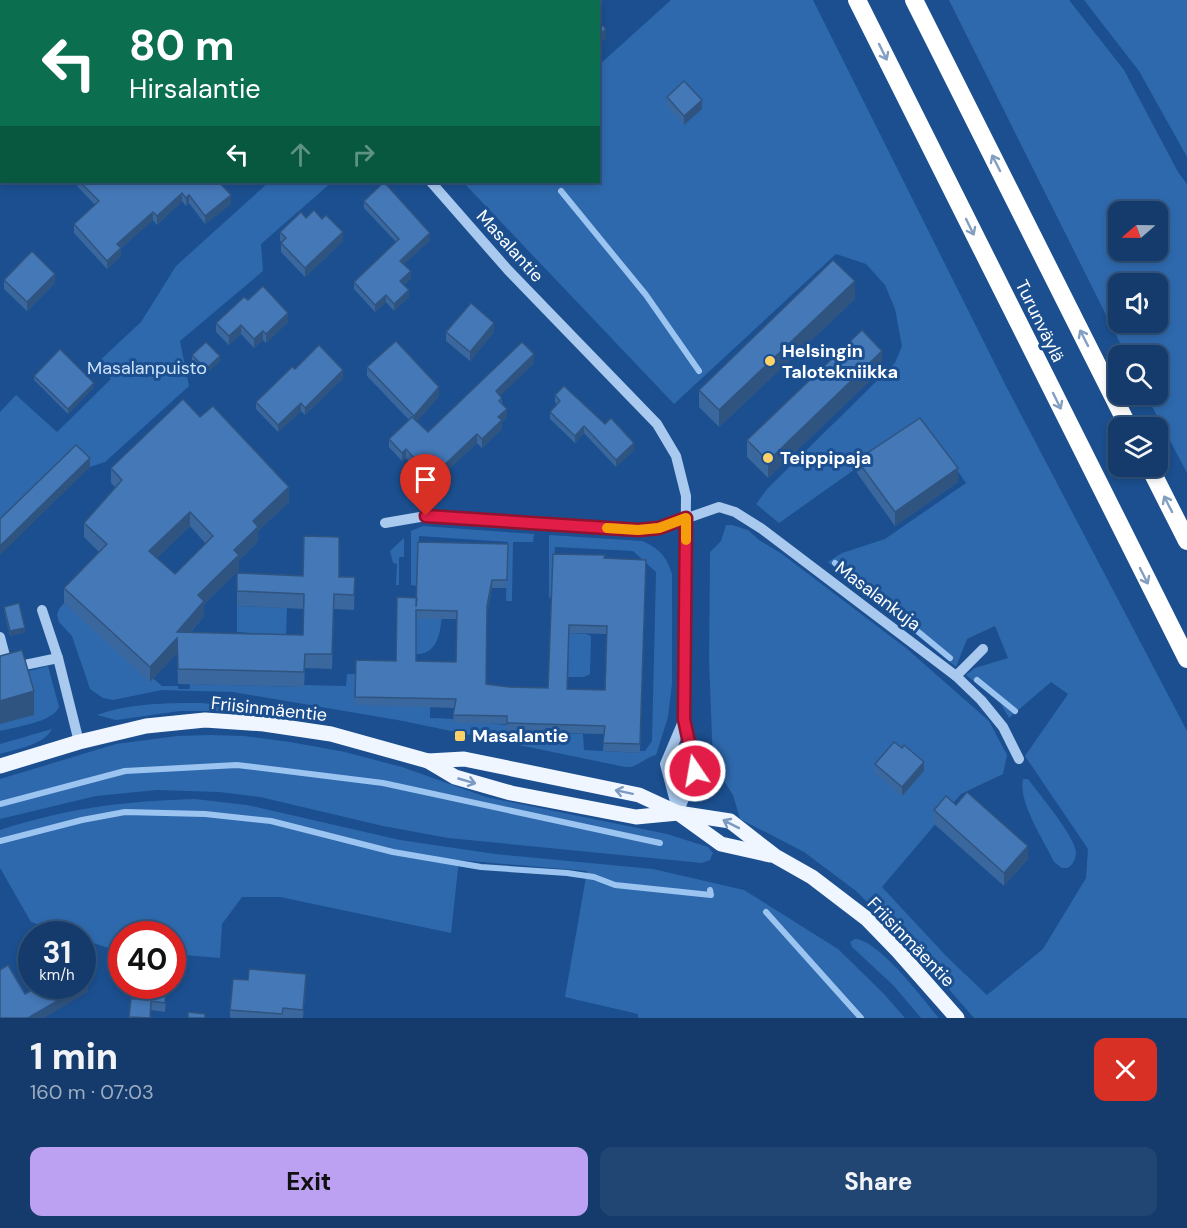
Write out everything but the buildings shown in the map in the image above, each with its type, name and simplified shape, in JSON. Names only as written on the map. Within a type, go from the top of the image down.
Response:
[{"type":"highway","name":"Turunväylä","points":[[857,0],[1187,659]]},
{"type":"highway","name":"Turunväylä","points":[[914,0],[1123,417]]},
{"type":"highway","points":[[1155,477],[1187,541]]},
{"type":"main road","name":"Friisinmäentie","points":[[0,766],[78,742],[146,726],[205,720],[264,724],[331,734],[428,761],[454,777],[511,794],[636,816],[678,813],[730,821],[776,856],[812,877],[867,920],[898,951],[957,1018]]},
{"type":"main road","name":"Friisinmäentie","points":[[428,761],[464,759],[639,795],[678,813],[722,844],[776,856]]},
{"type":"street","name":"Masalantie","points":[[432,183],[508,270],[657,424],[676,456],[686,496],[684,719],[695,771],[678,813]]},
{"type":"street","name":"Masalankuja","points":[[385,523],[426,516],[638,530],[659,528],[719,507],[735,512],[762,529],[956,676],[981,700],[1003,727],[1019,759]]},
{"type":"street","points":[[42,610],[58,658],[78,742]]},
{"type":"street","points":[[0,637],[4,669],[58,658]]},
{"type":"street","points":[[956,676],[983,649]]},
{"type":"street","name":"Masalantie","points":[[678,813],[665,764],[684,719]]},
{"type":"green space","points":[[671,0],[813,0],[1006,386],[1187,731],[1187,1018],[974,1018],[905,939],[856,891],[804,852],[740,819],[733,795],[713,764],[709,660],[710,552],[721,541],[726,525],[748,530],[906,648],[989,721],[1007,755],[1003,774],[961,794],[882,887],[947,957],[987,995],[1043,949],[1086,878],[1088,849],[1025,756],[1068,694],[1051,682],[1009,718],[1001,704],[966,675],[975,668],[1008,658],[995,626],[967,639],[956,667],[828,562],[842,553],[885,539],[966,483],[923,421],[779,523],[756,504],[768,488],[895,363],[902,346],[895,309],[885,285],[866,264],[836,254],[674,404],[464,183],[600,183],[600,64]]},
{"type":"green space","points":[[949,0],[1069,0],[1124,70],[1178,172],[1187,184],[1187,473],[1168,437],[1168,417],[1158,417],[1151,405],[1168,405],[1168,345],[1121,345],[1115,333],[1168,333],[1168,273],[1108,273],[1108,319]]},
{"type":"green space","points":[[1084,0],[1187,0],[1187,157],[1139,71]]},
{"type":"green space","name":"Masalanpuisto","points":[[268,183],[331,183],[261,244],[263,271],[180,341],[189,386],[105,462],[90,467],[0,528],[0,412],[16,395],[57,432],[111,379],[97,363],[141,322],[176,266]]},
{"type":"green space","points":[[423,526],[534,534],[533,542],[513,542],[512,601],[506,601],[508,542],[419,536],[417,586],[411,585],[411,531]]},
{"type":"green space","points":[[549,535],[642,541],[662,554],[670,568],[672,574],[672,684],[668,717],[656,755],[634,766],[625,767],[403,721],[233,692],[162,690],[113,700],[103,698],[90,689],[72,636],[59,622],[57,615],[64,603],[162,686],[190,689],[190,684],[346,686],[347,674],[355,674],[430,706],[430,718],[507,725],[507,732],[583,734],[584,750],[640,753],[640,751],[645,751],[652,741],[656,572],[633,551],[555,547],[552,597],[549,598]]},
{"type":"green space","points":[[404,538],[404,557],[399,557],[399,585],[396,585],[397,564],[393,563],[390,551]]},
{"type":"green space","points":[[237,606],[287,608],[286,635],[237,632]]},
{"type":"green space","points":[[442,612],[441,627],[434,646],[429,651],[416,654],[416,619],[433,619]]},
{"type":"green space","points":[[569,633],[591,636],[590,674],[584,677],[568,677]]},
{"type":"green space","points":[[48,666],[59,707],[49,717],[42,720],[0,731],[0,724],[22,673]]},
{"type":"green space","points":[[201,703],[222,705],[222,711],[180,711],[116,720],[97,715],[135,706]]},
{"type":"green space","points":[[52,729],[36,743],[0,754],[0,744]]},
{"type":"green space","points":[[177,736],[244,736],[345,752],[402,767],[486,797],[667,834],[708,847],[713,853],[710,860],[702,863],[448,838],[383,826],[260,797],[219,792],[157,790],[96,796],[0,819],[0,779],[116,744]]},
{"type":"green space","points":[[1023,779],[1028,779],[1063,825],[1074,845],[1075,857],[1067,868],[1062,868],[1054,862],[1033,821],[1024,799]]},
{"type":"green space","points":[[195,799],[247,805],[400,840],[495,854],[653,869],[744,890],[838,949],[905,1018],[638,1018],[638,1014],[565,997],[587,871],[459,860],[451,933],[280,897],[242,897],[222,924],[220,958],[186,955],[186,921],[108,921],[108,948],[96,944],[96,921],[30,921],[0,868],[0,830],[73,811],[144,802]]},
{"type":"green space","points":[[855,939],[865,942],[888,959],[939,1018],[921,1018],[894,986],[852,947],[850,942]]},
{"type":"waterway","points":[[561,191],[646,295],[699,371]]},
{"type":"waterway","points":[[835,563],[950,658]]},
{"type":"waterway","points":[[977,680],[1015,711]]},
{"type":"waterway","points":[[0,804],[125,771],[237,765],[383,783],[660,843]]},
{"type":"waterway","points":[[0,841],[82,820],[125,812],[205,814],[271,821],[393,852],[481,867],[567,873],[594,877],[615,885],[711,895],[710,890]]},
{"type":"waterway","points":[[766,912],[861,1018]]},
{"type":"slow traffic","points":[[607,528],[638,530],[659,528],[686,518],[686,540]]},
{"type":"place","name":"Helsingin Talotekniikka","points":[[770,361]]},
{"type":"place","name":"Teippipaja","points":[[768,458]]},
{"type":"place","name":"Masalantie","points":[[460,736]]},
{"type":"route","points":[[426,516],[638,530],[659,528],[686,518],[684,719],[695,771]]}]
